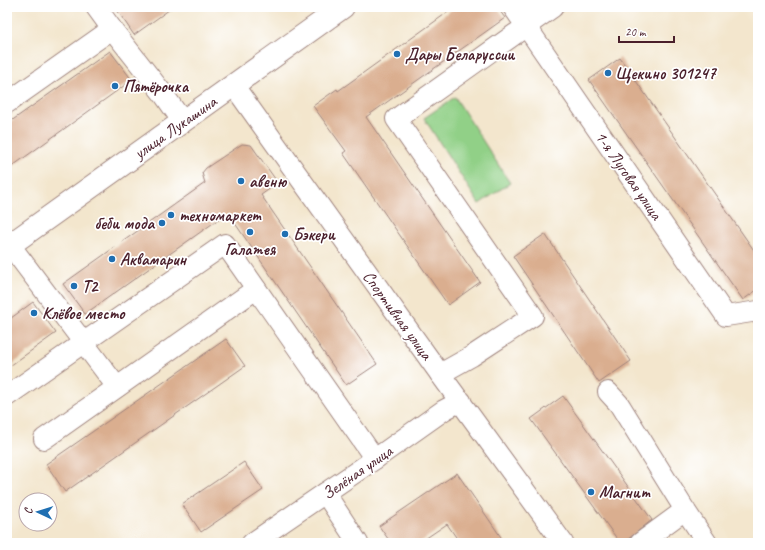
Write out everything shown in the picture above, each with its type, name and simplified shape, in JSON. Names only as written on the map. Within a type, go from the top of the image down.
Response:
[{"type":"main road","name":"улица Лукашина","points":[[8,246],[343,7]]},
{"type":"street","points":[[96,7],[183,122]]},
{"type":"street","name":"1-я Луговая улица","points":[[513,7],[726,316],[758,311]]},
{"type":"street","points":[[440,374],[472,356],[533,316],[396,119],[553,7]]},
{"type":"street","points":[[7,103],[112,29]]},
{"type":"street","name":"Спортивная улица","points":[[234,86],[563,543]]},
{"type":"street","points":[[7,396],[225,244],[375,459]]},
{"type":"street","points":[[8,246],[84,342],[117,387]]},
{"type":"street","points":[[44,439],[256,289]]},
{"type":"street","points":[[608,392],[618,404],[707,543]]},
{"type":"street","name":"Зелёная улица","points":[[252,543],[444,410],[461,401]]},
{"type":"street","points":[[325,493],[358,543]]},
{"type":"street","points":[[640,543],[685,510]]},
{"type":"green space","points":[[455,97],[510,183],[479,204],[424,118]]},
{"type":"building","points":[[115,7],[173,7],[134,35]]},
{"type":"building","points":[[455,7],[497,7],[505,18],[366,117],[480,282],[448,305],[343,153],[346,151],[313,106],[337,89],[338,91]]},
{"type":"building","points":[[110,51],[132,80],[7,170],[7,124]]},
{"type":"building","points":[[620,58],[758,256],[758,289],[743,300],[589,80]]},
{"type":"building","points":[[242,144],[251,145],[278,183],[261,195],[377,364],[346,385],[230,216],[228,217],[226,214],[85,314],[63,284],[205,183],[202,173],[206,168]]},
{"type":"building","points":[[545,234],[631,361],[599,383],[513,256]]},
{"type":"building","points":[[33,302],[56,333],[7,368],[7,321]]},
{"type":"building","points":[[226,339],[245,366],[65,492],[46,464]]},
{"type":"building","points":[[563,396],[652,520],[623,543],[620,543],[531,419]]},
{"type":"building","points":[[244,462],[263,490],[201,532],[182,504]]},
{"type":"building","points":[[457,473],[505,543],[460,543],[447,524],[419,543],[391,543],[379,526]]},
{"type":"place","name":"Дары Беларуссии","points":[[397,54]]},
{"type":"place","name":"Щекино 301247","points":[[608,73]]},
{"type":"place","name":"Пятёрочка","points":[[115,86]]},
{"type":"place","name":"авеню","points":[[241,181]]},
{"type":"place","name":"техномаркет","points":[[171,215]]},
{"type":"place","name":"беби мода","points":[[162,223]]},
{"type":"place","name":"Галатея","points":[[250,232]]},
{"type":"place","name":"Бэкери","points":[[285,234]]},
{"type":"place","name":"Аквамарин","points":[[112,259]]},
{"type":"place","name":"T2","points":[[74,286]]},
{"type":"place","name":"Клёвое место","points":[[34,313]]},
{"type":"place","name":"Магнит","points":[[591,492]]}]
